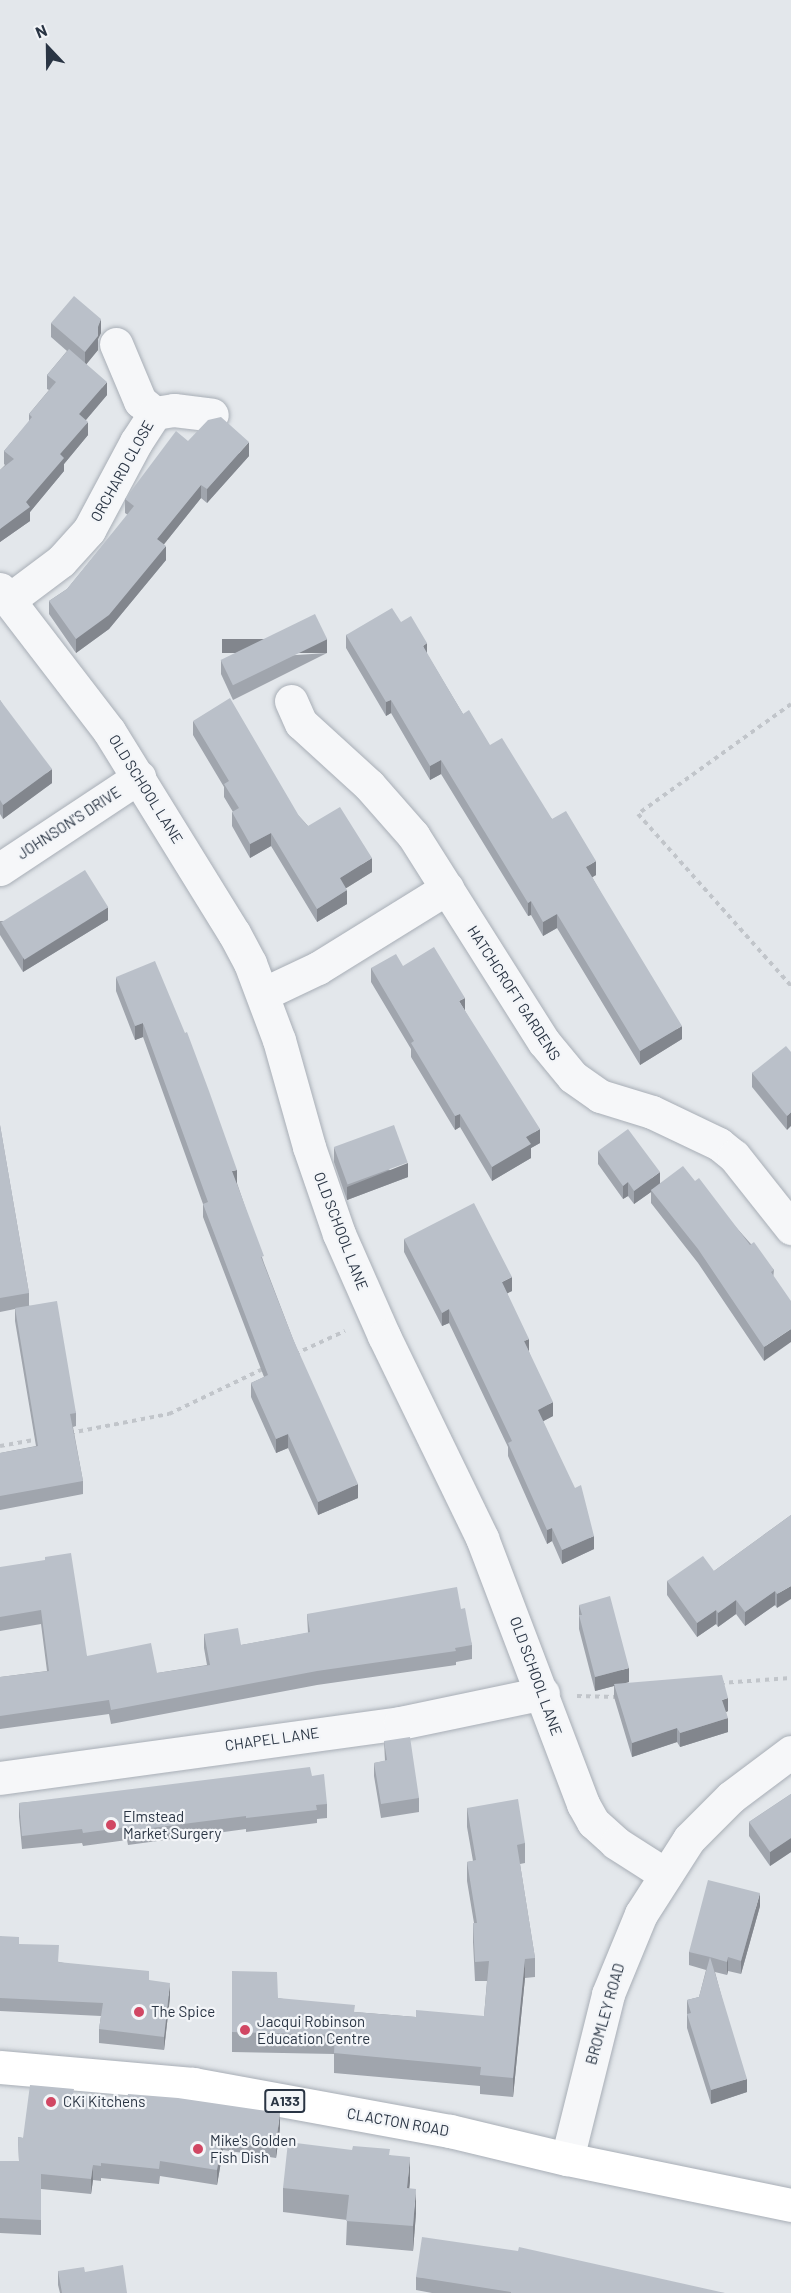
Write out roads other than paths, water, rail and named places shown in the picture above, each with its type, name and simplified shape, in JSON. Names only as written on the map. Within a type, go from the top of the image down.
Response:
[{"type":"main road","name":"CLACTON ROAD","points":[[0,2067],[193,2084],[450,2131],[567,2159],[791,2205]]},
{"type":"street","name":"ORCHARD CLOSE","points":[[116,344],[140,401],[155,413],[174,410],[212,415]]},
{"type":"street","name":"ORCHARD CLOSE","points":[[4,594],[61,561],[89,530],[136,442],[155,413]]},
{"type":"street","name":"OLD SCHOOL LANE","points":[[4,594],[109,730],[220,908],[250,963],[290,1073],[328,1206],[375,1316],[482,1538],[584,1804],[593,1822],[622,1848],[666,1875]]},
{"type":"street","name":"HATCHCROFT GARDENS","points":[[291,701],[301,723],[369,785],[402,820],[544,1042],[573,1077],[600,1096],[652,1112],[719,1144],[734,1156],[791,1228]]},
{"type":"street","name":"JOHNSON'S DRIVE","points":[[0,868],[139,777]]},
{"type":"street","points":[[263,994],[318,968],[447,888]]},
{"type":"street","name":"CHAPEL LANE","points":[[0,1778],[400,1723],[543,1693]]},
{"type":"street","name":"BROMLEY ROAD","points":[[567,2159],[617,1967],[641,1914],[671,1863],[690,1839],[751,1780],[791,1752]]},
{"type":"place","name":"Elmstead Market Surgery","points":[[111,1825]]},
{"type":"place","name":"The Spice","points":[[139,2012]]},
{"type":"place","name":"Jacqui Robinson Education Centre","points":[[245,2030]]},
{"type":"place","name":"CKi Kitchens","points":[[51,2102]]},
{"type":"place","name":"Mike's Golden Fish Dish","points":[[198,2149]]}]
